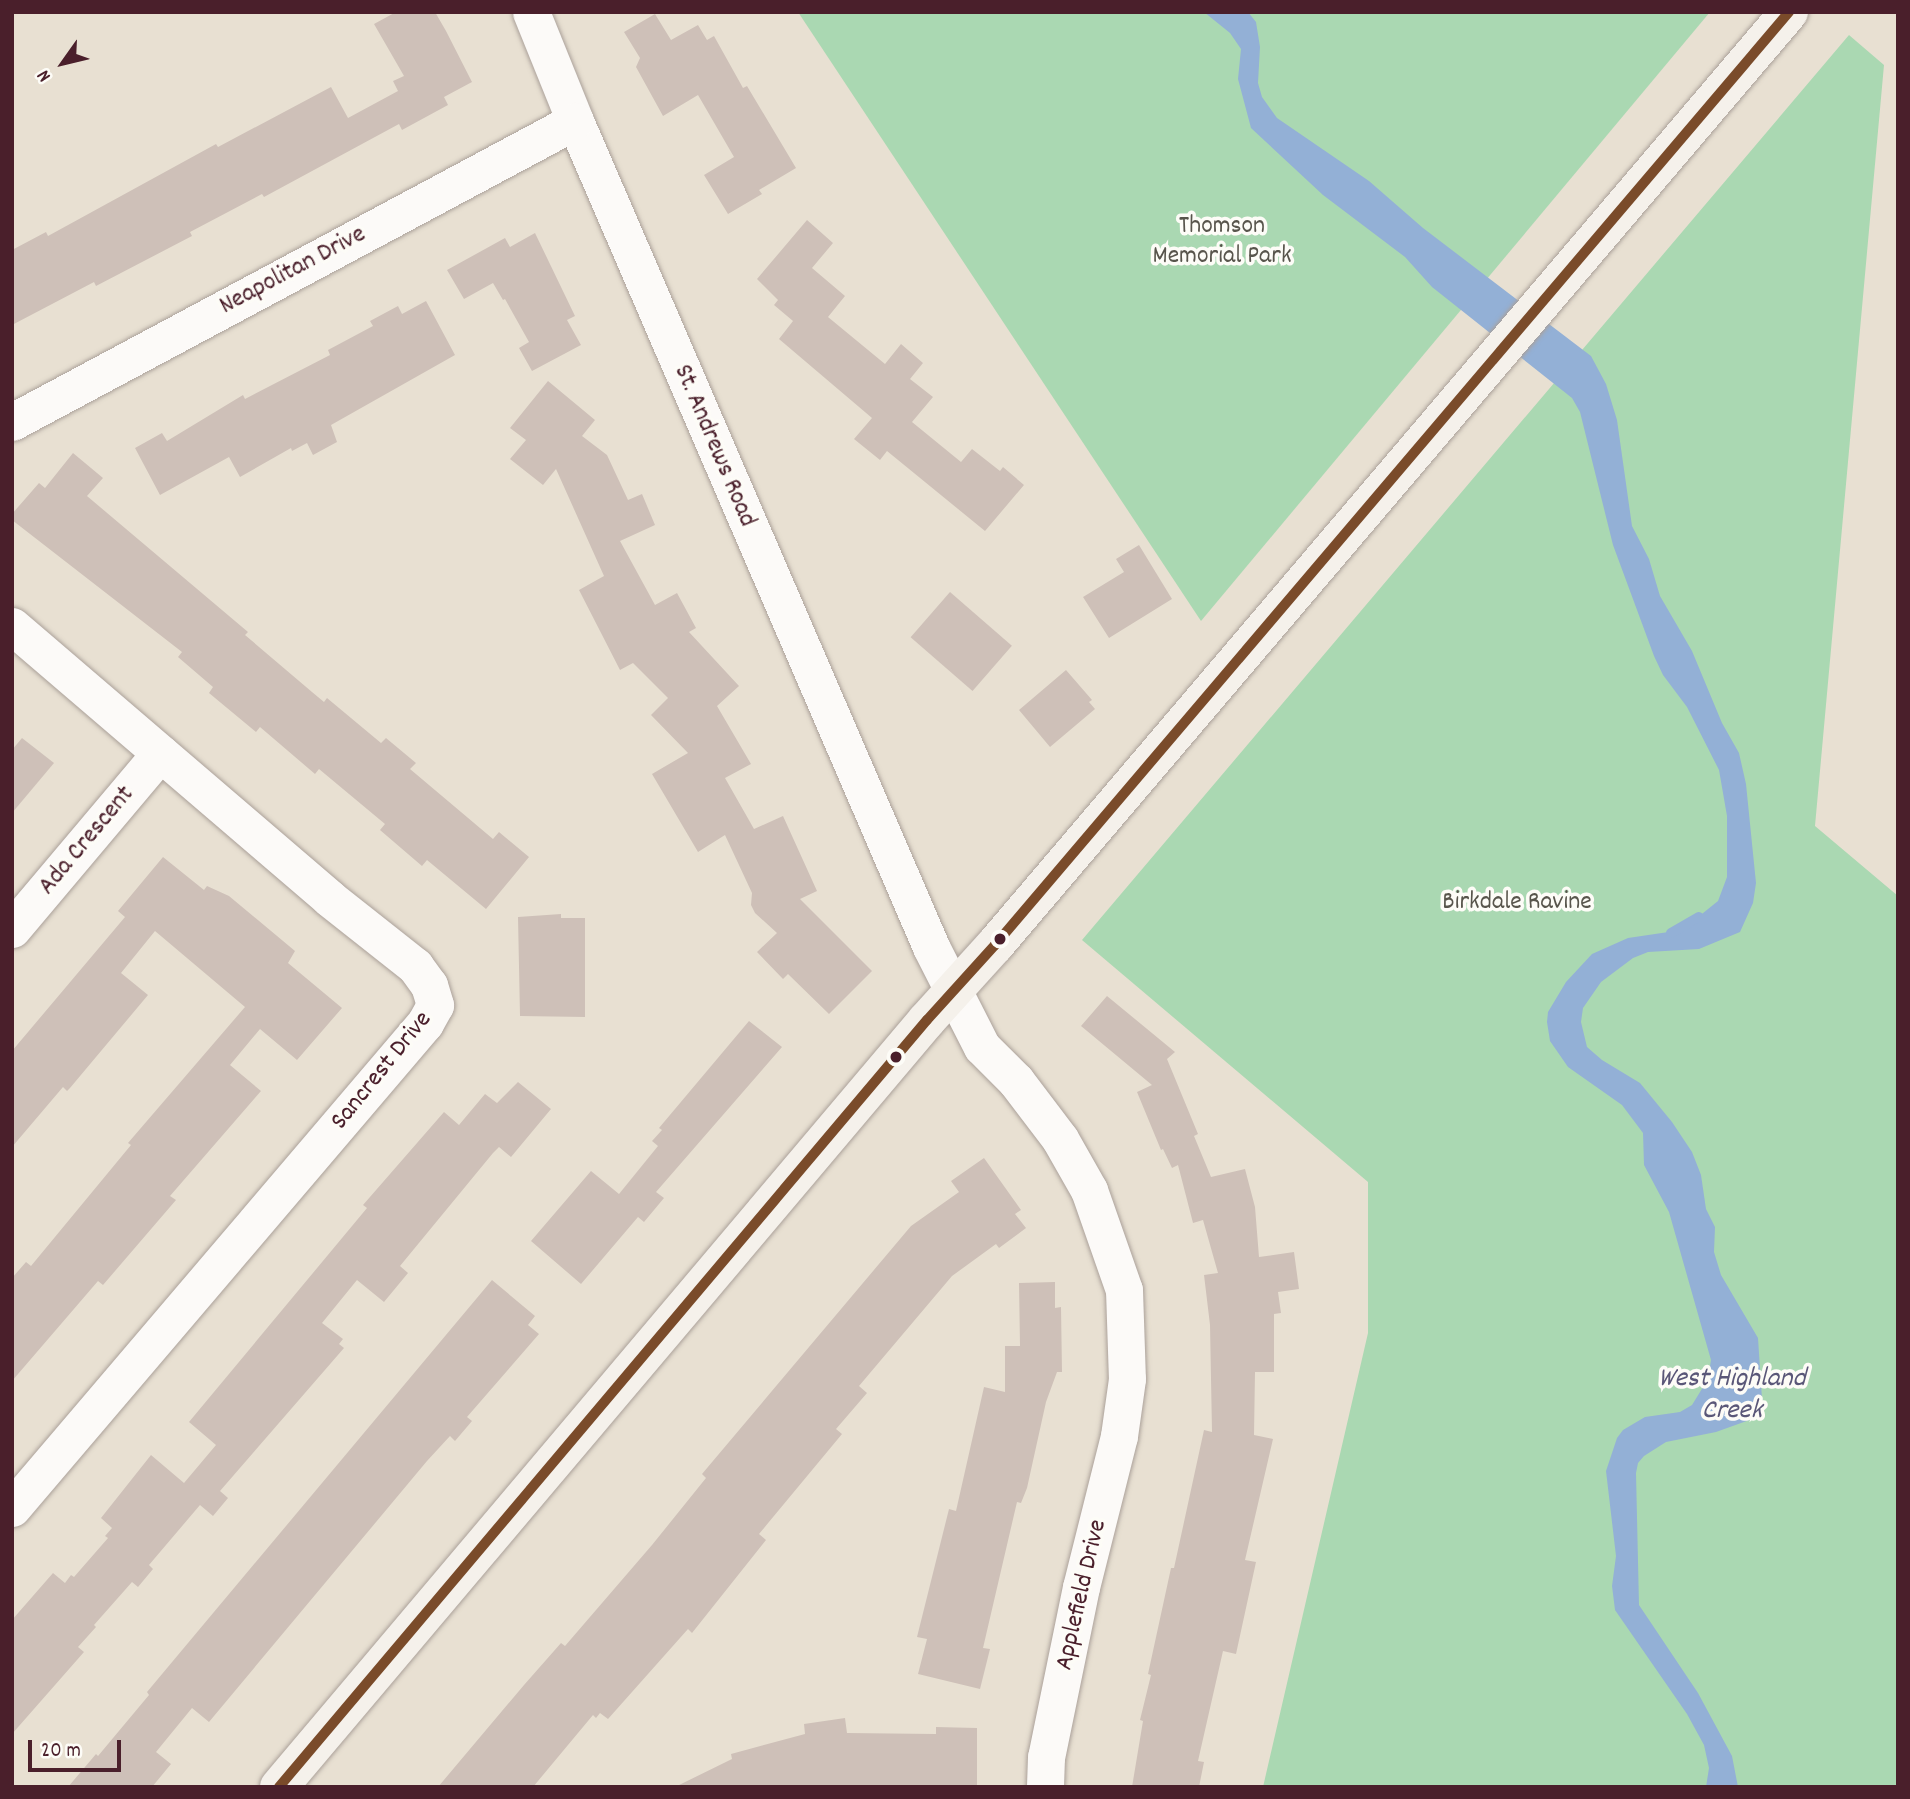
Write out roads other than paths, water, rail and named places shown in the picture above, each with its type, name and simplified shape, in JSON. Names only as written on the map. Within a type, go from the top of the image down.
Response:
[{"type":"main road","points":[[279,1787],[1789,12]]},
{"type":"street","name":"St. Andrews Road","points":[[531,12],[575,121],[925,934],[954,992]]},
{"type":"street","name":"Neapolitan Drive","points":[[12,422],[575,121]]},
{"type":"street","name":"Sancrest Drive","points":[[12,626],[329,898],[415,966],[429,985],[435,1005],[425,1023],[12,1508]]},
{"type":"street","name":"Ada Crescent","points":[[12,929],[160,753]]},
{"type":"street","name":"Applefield Drive","points":[[954,992],[982,1047],[1016,1081],[1060,1139],[1089,1190],[1124,1290],[1127,1379],[1119,1436],[1081,1587],[1046,1757],[1045,1787]]},
{"type":"water","name":"West Highland Creek","points":[[1204,12],[1248,12],[1256,22],[1260,47],[1258,83],[1262,97],[1277,118],[1369,181],[1423,228],[1591,356],[1606,384],[1617,420],[1632,526],[1649,559],[1660,596],[1692,651],[1722,723],[1739,753],[1746,784],[1756,883],[1753,903],[1740,932],[1699,949],[1648,952],[1633,958],[1601,982],[1583,1008],[1581,1022],[1587,1047],[1602,1060],[1640,1083],[1692,1152],[1701,1175],[1706,1209],[1715,1227],[1714,1252],[1721,1275],[1758,1338],[1762,1399],[1755,1418],[1716,1432],[1666,1442],[1644,1456],[1638,1463],[1636,1473],[1639,1605],[1698,1693],[1732,1756],[1738,1787],[1706,1787],[1709,1768],[1704,1745],[1687,1714],[1615,1610],[1612,1586],[1616,1556],[1606,1471],[1617,1438],[1623,1430],[1645,1417],[1680,1412],[1692,1405],[1708,1379],[1711,1360],[1669,1212],[1644,1165],[1643,1133],[1622,1105],[1568,1067],[1550,1041],[1547,1022],[1548,1012],[1566,982],[1592,954],[1628,938],[1682,930],[1718,901],[1727,877],[1727,816],[1719,770],[1687,707],[1663,675],[1654,656],[1613,545],[1580,412],[1572,398],[1432,287],[1405,257],[1323,195],[1251,128],[1238,79],[1241,49],[1230,33]]},
{"type":"waterway","name":"West Highland Creek","points":[[1671,933],[1699,917]]},
{"type":"park label","name":"Thomson Memorial Park","points":[[1222,242]]},
{"type":"park label","name":"Birkdale Ravine","points":[[1517,903]]}]
